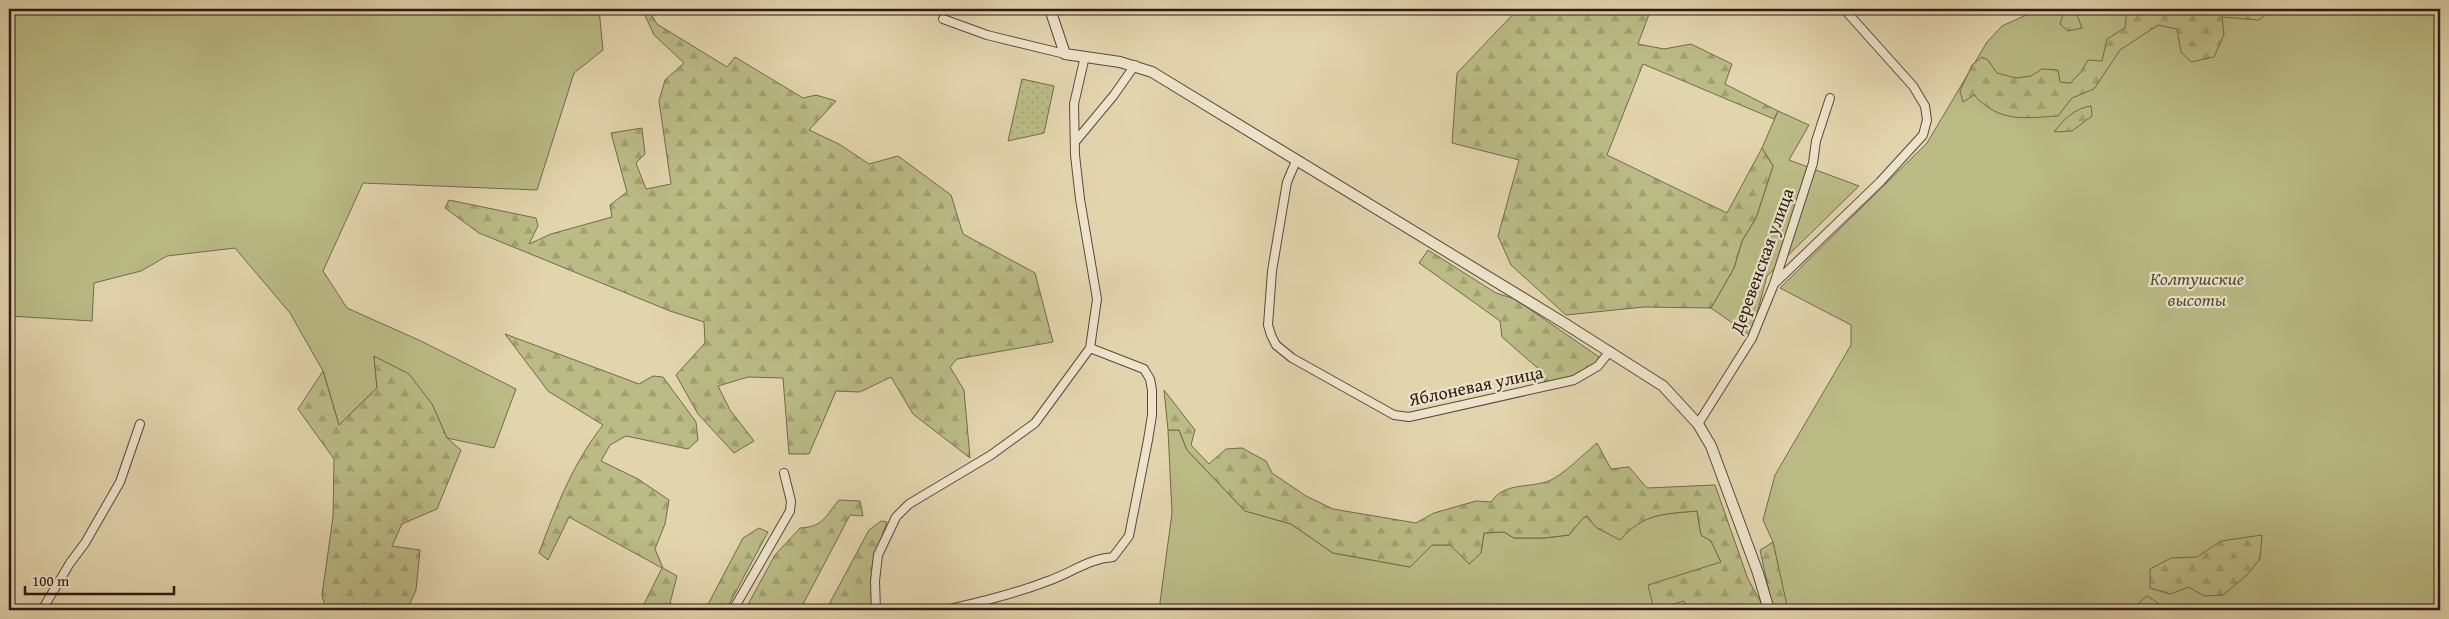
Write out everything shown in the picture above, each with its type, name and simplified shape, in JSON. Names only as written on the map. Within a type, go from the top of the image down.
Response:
[{"type":"street","points":[[1050,9],[1064,54]]},
{"type":"street","points":[[1774,284],[1880,182],[1923,135],[1927,120],[1925,106],[1913,86],[1844,9]]},
{"type":"street","points":[[944,19],[987,36],[1064,54],[1085,56],[1135,66],[1152,72],[1610,351],[1663,386],[1698,424],[1711,446],[1758,573],[1768,610]]},
{"type":"street","points":[[876,610],[875,581],[878,555],[896,516],[909,504],[991,455],[1035,423],[1090,348],[1097,299],[1080,200],[1074,104],[1085,56]]},
{"type":"street","points":[[1075,142],[1135,66]]},
{"type":"street","name":"Деревенская улица","points":[[1698,424],[1752,338],[1774,284],[1813,163],[1816,141],[1830,98]]},
{"type":"street","name":"Яблоневая улица","points":[[1296,161],[1287,182],[1280,216],[1272,271],[1268,325],[1276,345],[1292,358],[1394,415],[1409,416],[1574,380],[1598,366],[1610,351]]},
{"type":"street","points":[[945,610],[1016,593],[1052,580],[1079,565],[1112,557],[1129,536],[1152,415],[1150,379],[1144,369],[1090,348]]},
{"type":"street","points":[[42,610],[70,563],[85,543],[120,482],[140,424]]},
{"type":"street","points":[[733,610],[790,511],[791,501],[784,473]]},
{"type":"green space","points":[[9,9],[599,9],[603,50],[574,73],[537,190],[363,183],[323,271],[347,308],[421,341],[516,389],[494,448],[447,438],[432,404],[374,356],[377,388],[339,425],[323,371],[290,313],[235,248],[167,256],[141,271],[94,283],[92,321],[9,316]]},
{"type":"green space","points":[[642,9],[648,9],[657,24],[727,67],[735,57],[803,98],[816,95],[836,101],[809,130],[839,144],[869,164],[898,156],[951,195],[963,234],[1035,273],[1053,342],[957,359],[950,367],[964,390],[970,458],[913,414],[891,377],[860,392],[836,391],[809,454],[789,454],[783,378],[748,377],[718,386],[730,410],[754,441],[734,453],[698,414],[676,375],[705,343],[704,322],[670,311],[479,233],[445,208],[449,200],[536,218],[538,226],[529,244],[551,234],[612,217],[610,205],[627,192],[611,133],[642,128],[645,154],[636,163],[646,189],[671,184],[659,101],[665,80],[684,63],[654,35]]},
{"type":"green space","points":[[1518,9],[1651,9],[1638,44],[1664,49],[1691,44],[1732,64],[1725,84],[1778,111],[1774,119],[1643,64],[1607,155],[1727,213],[1762,148],[1773,166],[1756,218],[1742,241],[1734,268],[1711,308],[1644,307],[1566,315],[1511,265],[1498,236],[1519,160],[1452,143],[1457,73]]},
{"type":"green space","name":"Колтушские высоты","points":[[2039,9],[2440,9],[2440,610],[1787,610],[1773,542],[1763,520],[1775,475],[1851,345],[1851,325],[1780,288],[1927,143],[1987,42],[2002,26]]},
{"type":"green space","points":[[2127,9],[2272,9],[2259,20],[2222,17],[2224,35],[2214,57],[2191,62],[2181,52],[2177,29],[2158,25],[2120,50],[2094,89],[2072,98],[2058,116],[2013,117],[1993,110],[1974,95],[1963,102],[1960,91],[1972,65],[1982,57],[1988,60],[1997,73],[2016,78],[2031,76],[2042,69],[2058,70],[2060,82],[2070,83],[2081,72],[2088,60],[2102,61],[2107,39],[2125,28]]},
{"type":"green space","points":[[2064,11],[2077,15],[2082,28],[2068,31],[2060,24]]},
{"type":"green space","points":[[1022,79],[1054,86],[1044,133],[1008,141]]},
{"type":"green space","points":[[2091,106],[2092,116],[2072,131],[2054,132],[2070,115],[2080,109]]},
{"type":"green space","points":[[1778,111],[1809,125],[1789,160],[1859,186],[1767,276],[1751,336],[1711,308],[1734,268],[1742,241],[1756,218],[1773,166],[1762,148]]},
{"type":"green space","points":[[1428,250],[1496,293],[1515,299],[1602,359],[1572,376],[1545,383],[1541,371],[1502,337],[1500,321],[1419,263]]},
{"type":"green space","points":[[505,334],[639,384],[653,376],[663,377],[696,422],[698,440],[688,449],[626,436],[610,445],[601,461],[638,479],[669,500],[665,524],[655,549],[663,568],[677,576],[670,603],[680,610],[641,610],[662,568],[569,517],[548,560],[539,553],[574,470],[603,425],[548,391]]},
{"type":"green space","points":[[374,356],[409,374],[432,404],[447,438],[461,450],[437,509],[402,524],[392,546],[420,550],[416,590],[407,610],[326,610],[322,595],[333,517],[334,459],[298,409],[323,371],[339,425],[377,388]]},
{"type":"green space","points":[[1164,390],[1195,430],[1191,445],[1209,464],[1226,449],[1242,448],[1266,461],[1272,473],[1306,496],[1333,509],[1416,523],[1434,513],[1476,501],[1491,502],[1497,495],[1511,488],[1551,480],[1597,443],[1611,469],[1629,467],[1647,488],[1715,485],[1748,579],[1765,610],[1687,610],[1684,601],[1654,610],[1648,585],[1721,562],[1711,541],[1701,535],[1697,511],[1655,516],[1638,524],[1620,540],[1597,528],[1587,517],[1584,517],[1569,535],[1544,538],[1514,538],[1504,532],[1484,533],[1481,553],[1469,564],[1450,545],[1432,545],[1410,567],[1333,553],[1291,524],[1245,511],[1187,450],[1179,430],[1168,430]]},
{"type":"green space","points":[[1168,430],[1179,430],[1187,450],[1245,511],[1291,524],[1333,553],[1410,567],[1432,545],[1450,545],[1481,553],[1484,533],[1504,532],[1514,538],[1544,538],[1569,535],[1583,517],[1587,517],[1597,528],[1620,539],[1638,524],[1655,516],[1697,511],[1701,535],[1711,541],[1721,562],[1685,601],[1687,610],[1159,610],[1172,513]]},
{"type":"green space","points":[[839,500],[860,501],[863,516],[850,515],[800,610],[745,610],[775,555],[800,528],[814,525],[823,520]]},
{"type":"green space","points":[[881,521],[887,522],[879,544],[875,565],[873,610],[826,610],[869,530]]},
{"type":"green space","points":[[759,528],[768,532],[726,610],[705,610],[743,538]]},
{"type":"green space","points":[[2262,535],[2260,559],[2247,575],[2223,595],[2204,596],[2189,587],[2170,594],[2150,588],[2150,569],[2171,558],[2197,557],[2221,541]]},
{"type":"green space","points":[[1773,542],[1788,610],[1773,610],[1760,550]]},
{"type":"green space","points":[[2147,596],[2167,609],[2168,610],[2131,610]]}]
